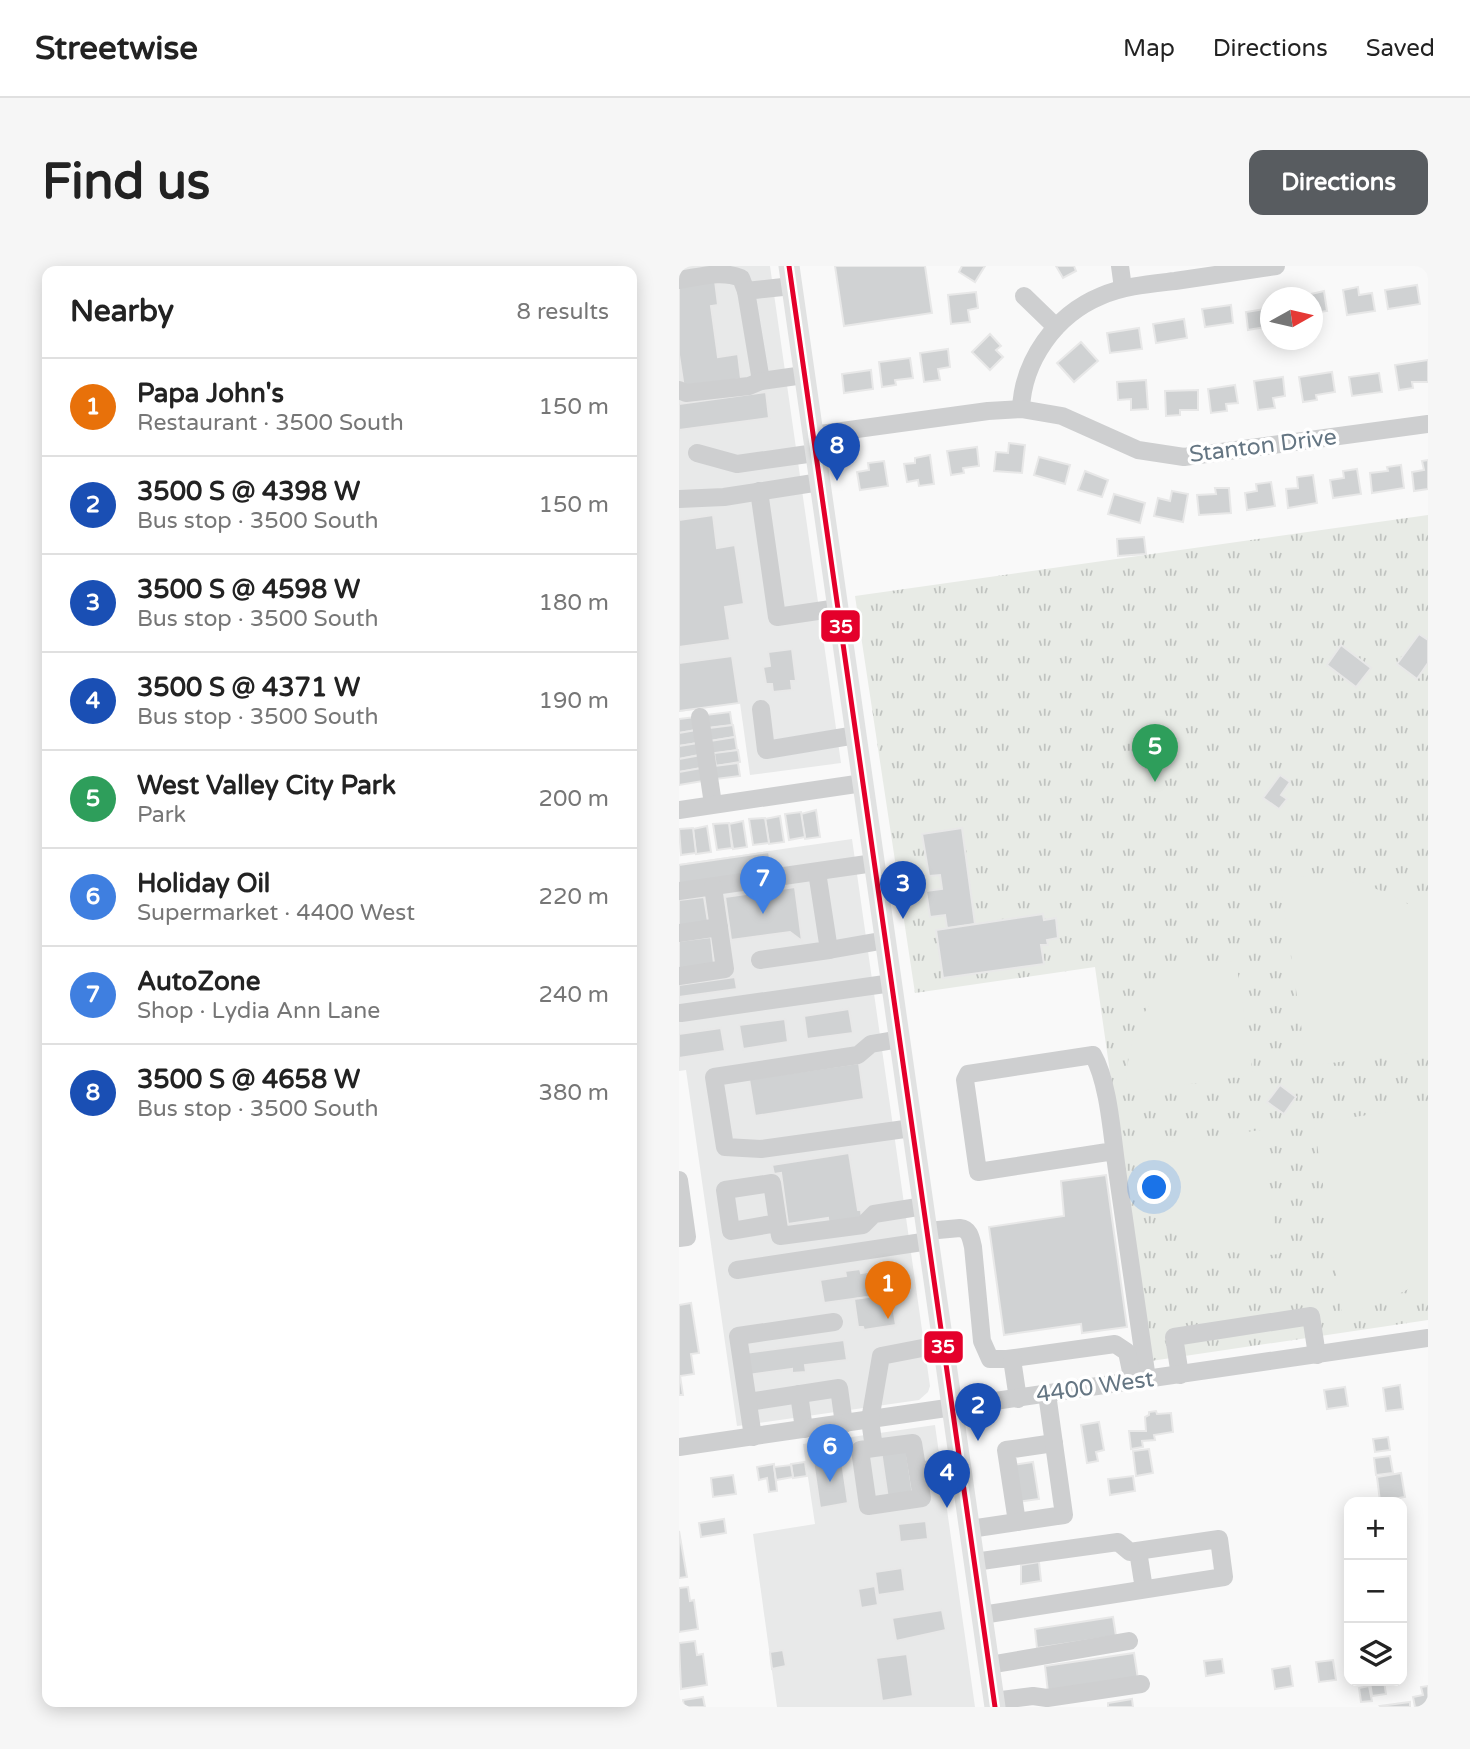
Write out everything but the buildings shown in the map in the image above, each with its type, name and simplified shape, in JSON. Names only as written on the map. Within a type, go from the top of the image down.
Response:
[{"type":"main road","points":[[790,276],[995,1704]]},
{"type":"street","points":[[1120,266],[1123,288]]},
{"type":"street","points":[[1021,409],[1022,384],[1040,347],[1056,327],[1079,307],[1123,288],[1276,266]]},
{"type":"street","points":[[679,280],[722,270],[741,278],[746,291],[761,381]]},
{"type":"street","points":[[746,291],[790,276]]},
{"type":"street","points":[[1024,296],[1056,327]]},
{"type":"street","points":[[679,390],[686,393],[749,386],[761,381],[804,375]]},
{"type":"street","name":"Stanton Drive","points":[[697,453],[737,464],[814,444],[988,411],[1021,409],[1062,416],[1138,450],[1184,457],[1428,424]]},
{"type":"street","points":[[679,499],[724,497],[820,482]]},
{"type":"street","points":[[759,491],[776,617],[838,608]]},
{"type":"street","points":[[761,709],[767,750],[856,735]]},
{"type":"street","points":[[701,717],[713,804]]},
{"type":"street","points":[[679,810],[863,783]]},
{"type":"street","points":[[679,891],[874,863]]},
{"type":"street","points":[[817,872],[829,950]]},
{"type":"street","points":[[679,976],[725,969],[713,887]]},
{"type":"street","points":[[679,933],[719,927]]},
{"type":"street","points":[[760,960],[885,940]]},
{"type":"street","points":[[681,1013],[892,983]]},
{"type":"street","points":[[899,1038],[871,1044],[858,1055],[714,1077],[725,1147],[761,1149],[912,1128]]},
{"type":"street","points":[[1114,1151],[978,1172],[965,1080],[968,1074],[1093,1055],[1101,1069],[1114,1151],[1140,1380]]},
{"type":"street","points":[[679,1180],[687,1237],[679,1238]]},
{"type":"street","points":[[778,1223],[780,1236],[863,1225],[874,1214],[924,1206]]},
{"type":"street","points":[[737,1270],[960,1228],[969,1234],[973,1247],[983,1349],[990,1359],[1012,1359],[1119,1344],[1129,1356],[1140,1380]]},
{"type":"street","points":[[1180,1375],[1174,1337],[1297,1318],[1311,1316],[1317,1355]]},
{"type":"street","points":[[753,1437],[738,1336],[834,1322]]},
{"type":"street","name":"4400 West","points":[[679,1447],[1428,1338]]},
{"type":"street","points":[[874,1448],[870,1420],[881,1356],[943,1344]]},
{"type":"street","points":[[1012,1359],[1018,1399]]},
{"type":"street","points":[[748,1402],[839,1388],[844,1424]]},
{"type":"street","points":[[970,1529],[1064,1515],[1047,1394]]},
{"type":"street","points":[[799,1395],[804,1429]]},
{"type":"street","points":[[1017,1522],[1006,1450],[1053,1437]]},
{"type":"street","points":[[913,1443],[922,1498],[869,1506],[860,1450],[874,1448],[913,1443]]},
{"type":"street","points":[[918,1471],[961,1465]]},
{"type":"street","points":[[974,1562],[1118,1542],[1130,1552],[1219,1539],[1224,1577],[982,1615]]},
{"type":"street","points":[[1138,1551],[1144,1589]]},
{"type":"street","points":[[989,1665],[1129,1641]]},
{"type":"street","points":[[995,1704],[1033,1696],[1047,1698],[1141,1684]]},
{"type":"shaded area","points":[[679,266],[770,266],[841,763],[750,775],[740,703],[679,712]]},
{"type":"shaded area","points":[[852,839],[930,1386],[928,1392],[919,1400],[737,1426],[686,1070],[679,1071],[679,864]]},
{"type":"shaded area","points":[[935,1425],[975,1707],[777,1707],[753,1534],[815,1524],[803,1444]]},
{"type":"green space","points":[[1428,515],[1428,1320],[1151,1361],[1095,967],[915,993],[855,596]]},
{"type":"green space","points":[[1300,876],[1368,886],[1400,899],[1428,919],[1428,1051],[1307,1066],[1280,878]]},
{"type":"green space","points":[[1236,961],[1253,1075],[1126,1093],[1133,1039],[1143,1015],[1159,992],[1176,975],[1188,968]]},
{"type":"green space","points":[[1428,1106],[1428,1277],[1387,1300],[1342,1313],[1314,1123]]},
{"type":"green space","points":[[1261,1130],[1279,1254],[1253,1255],[1228,1251],[1205,1243],[1184,1230],[1166,1214],[1151,1194],[1134,1147]]},
{"type":"transit line","name":"35","points":[[789,266],[995,1707]]},
{"type":"place","name":"3500 S @ 4658 W","points":[[837,481]]},
{"type":"place","name":"West Valley City Park","points":[[1155,782]]},
{"type":"place","name":"AutoZone","points":[[763,914]]},
{"type":"place","name":"3500 S @ 4598 W","points":[[903,919]]},
{"type":"place","name":"Papa John's","points":[[888,1319]]},
{"type":"place","name":"3500 S @ 4398 W","points":[[978,1441]]},
{"type":"place","name":"Holiday Oil","points":[[830,1482]]},
{"type":"place","name":"3500 S @ 4371 W","points":[[947,1508]]}]
